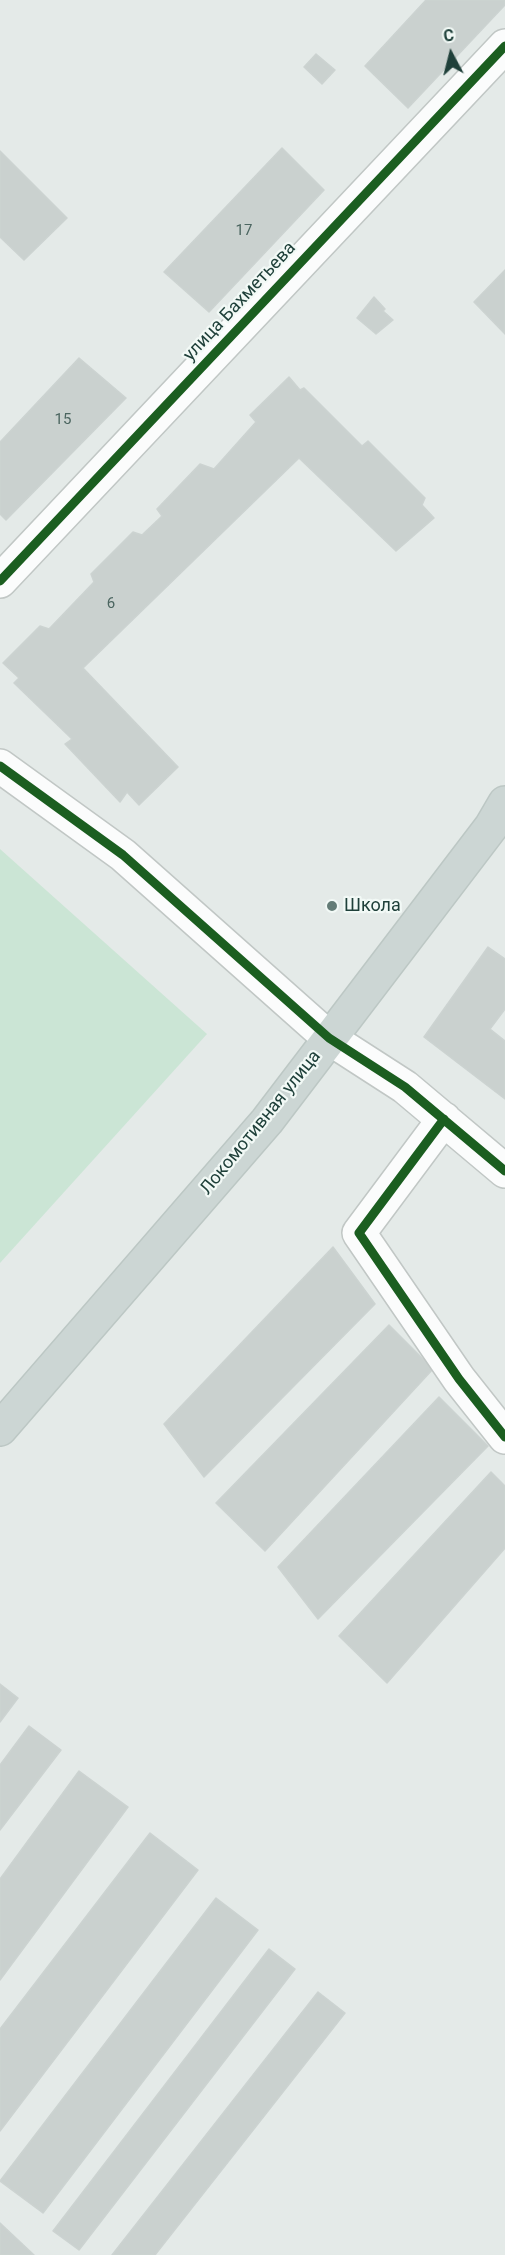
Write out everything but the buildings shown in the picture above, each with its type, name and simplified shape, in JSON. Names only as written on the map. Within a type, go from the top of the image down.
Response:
[{"type":"main road","name":"Локомотивная улица","points":[[0,1429],[267,1121],[491,827],[505,803]]},
{"type":"street","name":"улица Бахметьева","points":[[0,581],[505,45]]},
{"type":"street","points":[[0,766],[123,855],[329,1038],[405,1087],[505,1171]]},
{"type":"street","points":[[444,1119],[359,1233],[459,1379],[505,1437]]},
{"type":"green space","points":[[0,849],[207,1034],[0,1263]]},
{"type":"cycle path","points":[[0,581],[505,46]]},
{"type":"cycle path","points":[[0,766],[123,855],[329,1038],[405,1087],[505,1171]]},
{"type":"cycle path","points":[[444,1119],[359,1233],[459,1379],[505,1437]]},
{"type":"place","name":"Школа","points":[[332,906]]}]
